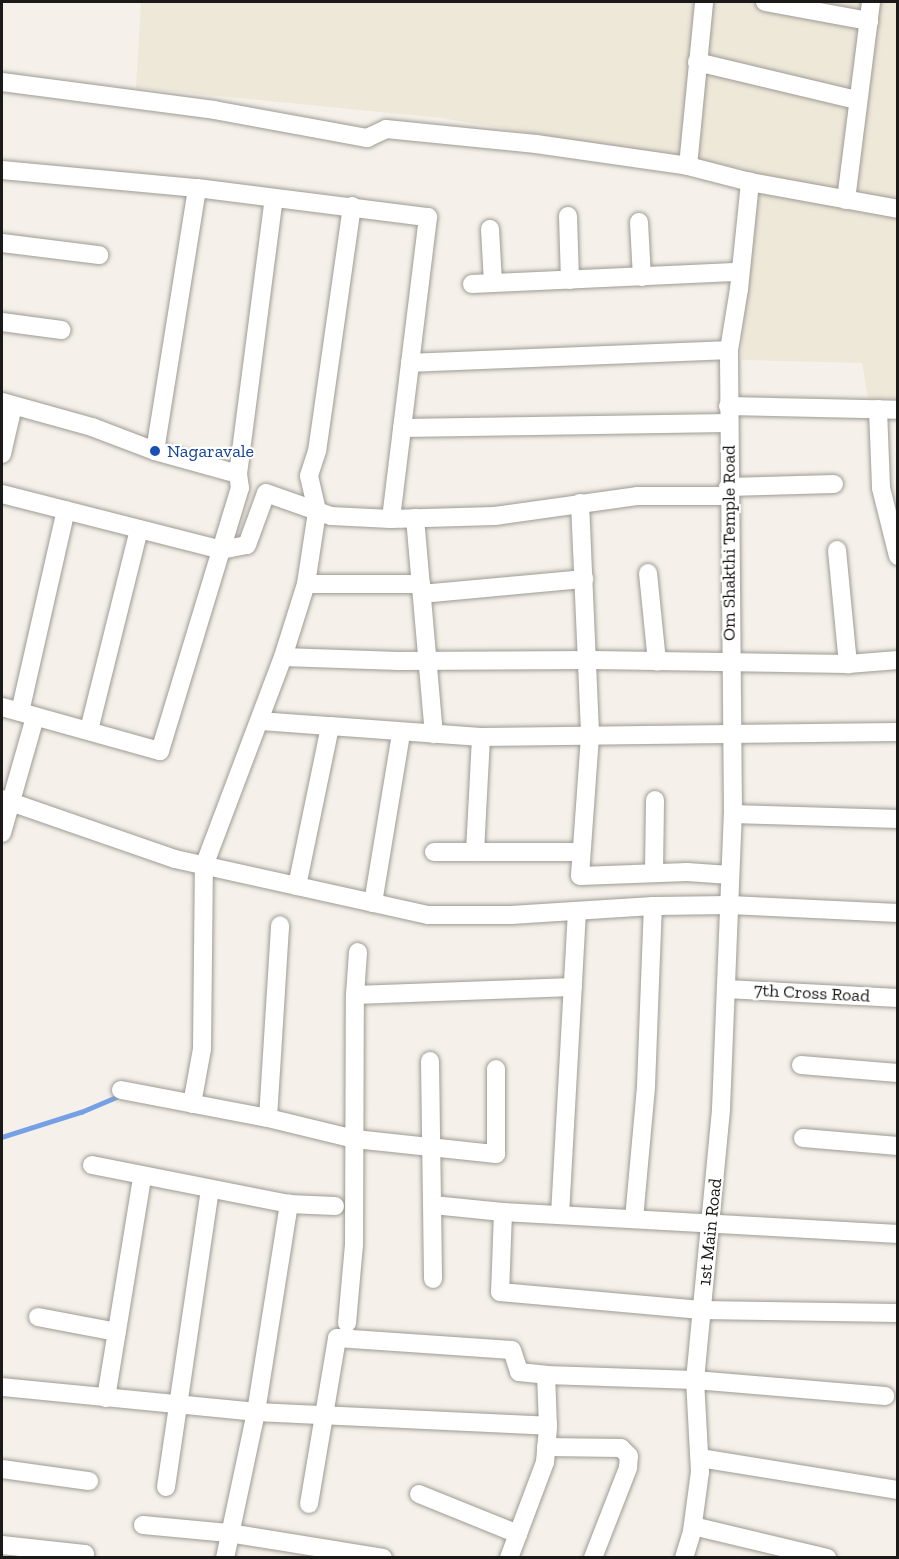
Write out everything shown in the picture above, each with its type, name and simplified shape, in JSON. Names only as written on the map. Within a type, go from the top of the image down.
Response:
[{"type":"street","points":[[688,166],[704,2]]},
{"type":"street","points":[[765,2],[869,21]]},
{"type":"street","points":[[846,200],[871,2]]},
{"type":"street","points":[[698,62],[857,100]]},
{"type":"street","points":[[2,82],[214,111],[367,138],[386,129],[536,144],[688,166],[750,182],[897,208]]},
{"type":"street","points":[[2,170],[196,188],[352,206],[428,218],[391,519]]},
{"type":"street","name":"Om Shakthi Temple Road","points":[[730,904],[733,814],[729,661],[729,350],[750,182]]},
{"type":"street","points":[[155,451],[196,188]]},
{"type":"street","points":[[2,706],[160,751],[240,488],[237,474],[274,198]]},
{"type":"street","points":[[192,1104],[202,1050],[204,866],[284,657],[306,584],[317,512],[309,476],[317,451],[352,206]]},
{"type":"street","points":[[568,216],[570,280]]},
{"type":"street","points":[[639,222],[642,277]]},
{"type":"street","points":[[490,229],[493,283]]},
{"type":"street","points":[[2,243],[99,255]]},
{"type":"street","points":[[472,284],[740,273]]},
{"type":"street","points":[[2,322],[61,330]]},
{"type":"street","points":[[410,363],[729,350]]},
{"type":"street","points":[[2,454],[7,404],[92,427],[155,451],[237,474]]},
{"type":"street","points":[[402,428],[878,408],[897,410]]},
{"type":"street","points":[[878,408],[881,488],[897,556]]},
{"type":"street","points":[[2,494],[221,550],[247,545],[266,493],[332,516],[391,519],[495,516],[637,496],[834,484]]},
{"type":"street","points":[[580,503],[587,621],[585,660],[590,736],[580,876],[654,873],[730,874]]},
{"type":"street","points":[[2,833],[6,801],[27,714],[66,510]]},
{"type":"street","points":[[415,518],[434,734]]},
{"type":"street","points":[[88,730],[139,528]]},
{"type":"street","points":[[837,550],[848,664]]},
{"type":"street","points":[[648,573],[657,662]]},
{"type":"street","points":[[306,584],[422,589],[585,579]]},
{"type":"street","points":[[284,657],[848,664],[897,660]]},
{"type":"street","points":[[260,721],[481,737],[897,732]]},
{"type":"street","points":[[297,886],[330,726]]},
{"type":"street","points":[[373,903],[401,733]]},
{"type":"street","points":[[475,852],[481,737]]},
{"type":"street","points":[[654,873],[656,800]]},
{"type":"street","points":[[6,801],[175,859],[428,915],[511,915],[653,906],[730,904],[897,913]]},
{"type":"street","points":[[733,814],[897,819]]},
{"type":"street","points":[[434,852],[581,852]]},
{"type":"street","name":"1st Main Road","points":[[684,1557],[693,1526],[700,1458],[695,1380],[712,1222],[721,1109],[730,904]]},
{"type":"street","points":[[634,1219],[646,1086],[653,906]]},
{"type":"street","points":[[560,1215],[577,911]]},
{"type":"street","points":[[268,1118],[280,926]]},
{"type":"street","points":[[347,1323],[354,1245],[355,995],[358,952]]},
{"type":"street","points":[[355,995],[573,987]]},
{"type":"street","name":"7th Cross Road","points":[[726,989],[897,998]]},
{"type":"street","points":[[430,1061],[433,1279]]},
{"type":"street","points":[[801,1065],[897,1073]]},
{"type":"street","points":[[121,1090],[268,1118],[355,1139],[430,1145],[496,1154],[496,1069]]},
{"type":"street","points":[[803,1138],[897,1146]]},
{"type":"street","points":[[92,1165],[142,1177],[289,1204],[335,1206]]},
{"type":"street","points":[[106,1398],[142,1177]]},
{"type":"street","points":[[166,1486],[210,1189]]},
{"type":"street","points":[[225,1557],[256,1412],[289,1204]]},
{"type":"street","points":[[433,1205],[502,1212],[897,1234]]},
{"type":"street","points":[[502,1212],[500,1292],[701,1310],[897,1313]]},
{"type":"street","points":[[38,1317],[117,1332]]},
{"type":"street","points":[[309,1504],[337,1338],[512,1350],[519,1372],[546,1375],[695,1380],[885,1396]]},
{"type":"street","points":[[509,1557],[545,1462],[548,1426],[546,1375]]},
{"type":"street","points":[[2,1387],[323,1417],[548,1426]]},
{"type":"street","points":[[546,1447],[621,1448],[629,1456],[628,1468],[593,1557]]},
{"type":"street","points":[[700,1458],[897,1490]]},
{"type":"street","points":[[2,1469],[89,1481]]},
{"type":"street","points":[[418,1494],[518,1534]]},
{"type":"street","points":[[143,1526],[229,1533],[383,1557]]},
{"type":"street","points":[[693,1526],[826,1557]]},
{"type":"street","points":[[2,1545],[84,1554],[84,1557]]},
{"type":"shaded area","points":[[141,2],[897,2],[897,399],[868,398],[862,363],[742,360],[746,169],[441,118],[136,88]]},
{"type":"waterway","points":[[2,1137],[81,1112],[121,1095]]},
{"type":"place","name":"Nagaravale","points":[[155,451]]}]
